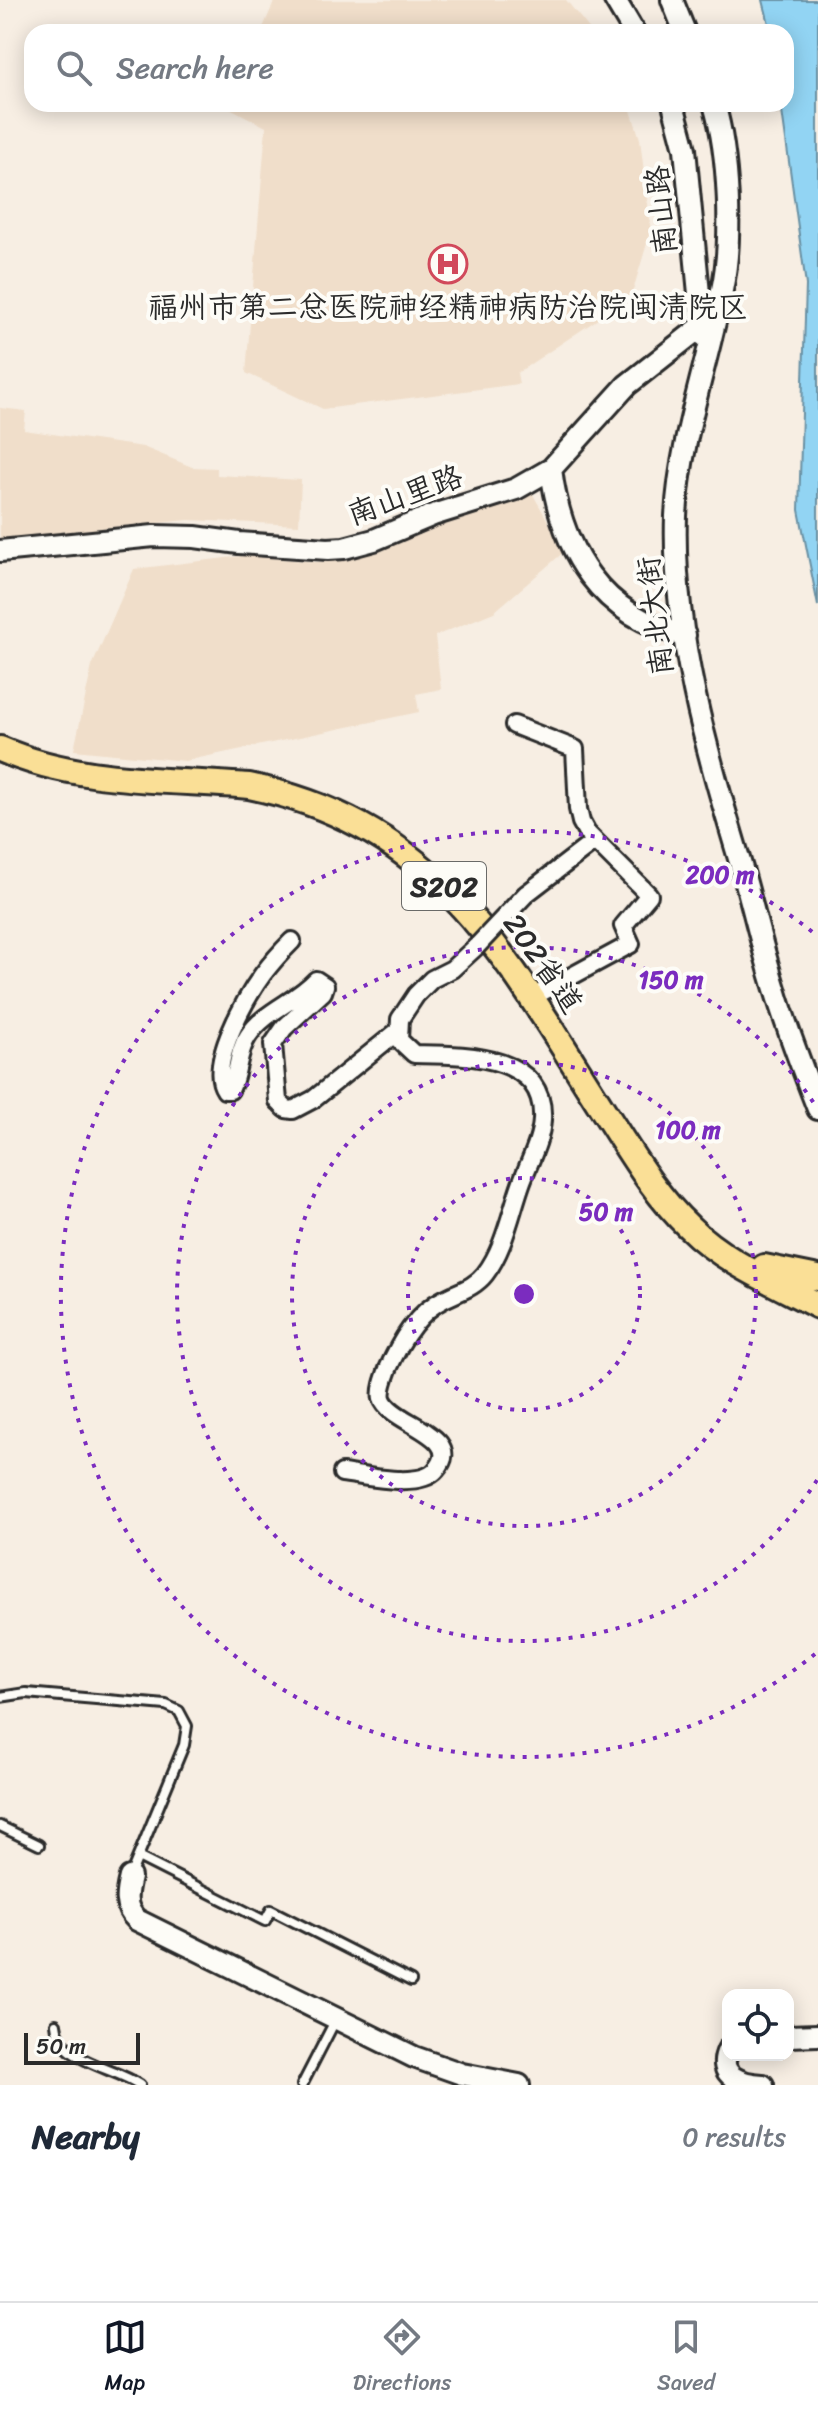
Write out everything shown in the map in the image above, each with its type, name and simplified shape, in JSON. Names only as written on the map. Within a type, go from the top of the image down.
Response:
[{"type":"main road","name":"202省道","points":[[0,749],[40,764],[80,772],[249,786],[289,796],[341,815],[388,840],[434,877],[491,941],[656,1189],[690,1229],[734,1260],[818,1306]]},
{"type":"main road","name":"202省道","points":[[734,1260],[818,1278]]},
{"type":"street","points":[[615,0],[629,24]]},
{"type":"street","points":[[672,0],[682,24]]},
{"type":"street","name":"南山路","points":[[675,112],[685,149],[709,321],[706,359]]},
{"type":"street","points":[[709,321],[727,264],[726,173],[716,112]]},
{"type":"street","name":"南山里路","points":[[0,551],[176,536],[344,548],[374,540],[433,515],[516,489],[551,469],[627,385],[709,321]]},
{"type":"street","name":"南北大街","points":[[706,359],[686,442],[677,498],[676,545],[685,635],[710,754],[774,988],[818,1109]]},
{"type":"street","points":[[551,469],[562,520],[571,543],[592,579],[610,600],[636,618],[661,630],[685,635]]},
{"type":"street","points":[[514,725],[575,749],[581,822],[595,841],[649,895],[623,926],[631,944],[531,998]]},
{"type":"street","points":[[342,1473],[421,1480],[439,1468],[443,1457],[438,1441],[430,1432],[388,1408],[382,1397],[383,1385],[388,1369],[413,1325],[423,1314],[446,1298],[471,1288],[485,1274],[497,1251],[542,1123],[538,1094],[521,1073],[510,1066],[478,1056],[414,1054],[399,1040],[400,1019],[424,985],[452,969],[526,894],[595,841]]},
{"type":"street","points":[[292,941],[262,975],[224,1048],[221,1081],[225,1090],[230,1090],[233,1084],[247,1036],[258,1023],[304,992],[316,980],[325,986],[323,992],[284,1028],[273,1044],[281,1106],[293,1110],[302,1107],[398,1031]]},
{"type":"street","points":[[130,1877],[126,1901],[137,1920],[433,2065],[519,2085]]},
{"type":"street","points":[[794,2036],[818,2035]]},
{"type":"street","points":[[724,2061],[730,2076],[747,2084],[763,2085]]},
{"type":"lane","points":[[0,1697],[26,1693],[166,1705],[179,1711],[187,1726],[187,1735],[130,1877]]},
{"type":"lane","points":[[0,1826],[39,1845]]},
{"type":"lane","points":[[138,1857],[265,1921],[271,1910],[411,1981]]},
{"type":"lane","points":[[302,2085],[336,2018]]},
{"type":"lane","points":[[56,2024],[59,2041],[73,2053],[140,2085]]},
{"type":"shaded area","points":[[275,0],[566,0],[586,24],[264,24]]},
{"type":"shaded area","name":"福州市第二总医院神经精神病防治院闽清院区","points":[[238,112],[632,112],[640,139],[651,230],[631,297],[517,373],[519,384],[323,409],[246,373],[266,127]]},
{"type":"shaded area","points":[[0,408],[26,411],[24,430],[143,447],[192,467],[217,468],[217,475],[301,480],[299,525],[189,520],[63,532],[0,544]]},
{"type":"shaded area","points":[[531,491],[565,551],[494,612],[435,636],[441,689],[416,694],[419,712],[185,761],[74,750],[92,666],[134,569],[259,554],[318,562],[343,559]]},
{"type":"water","points":[[763,0],[818,0],[818,606],[799,510],[806,285],[782,112],[794,112],[794,24],[769,24]]},
{"type":"place","name":"福州市第二总医院神经精神病防治院闽清院区","points":[[448,264]]}]
